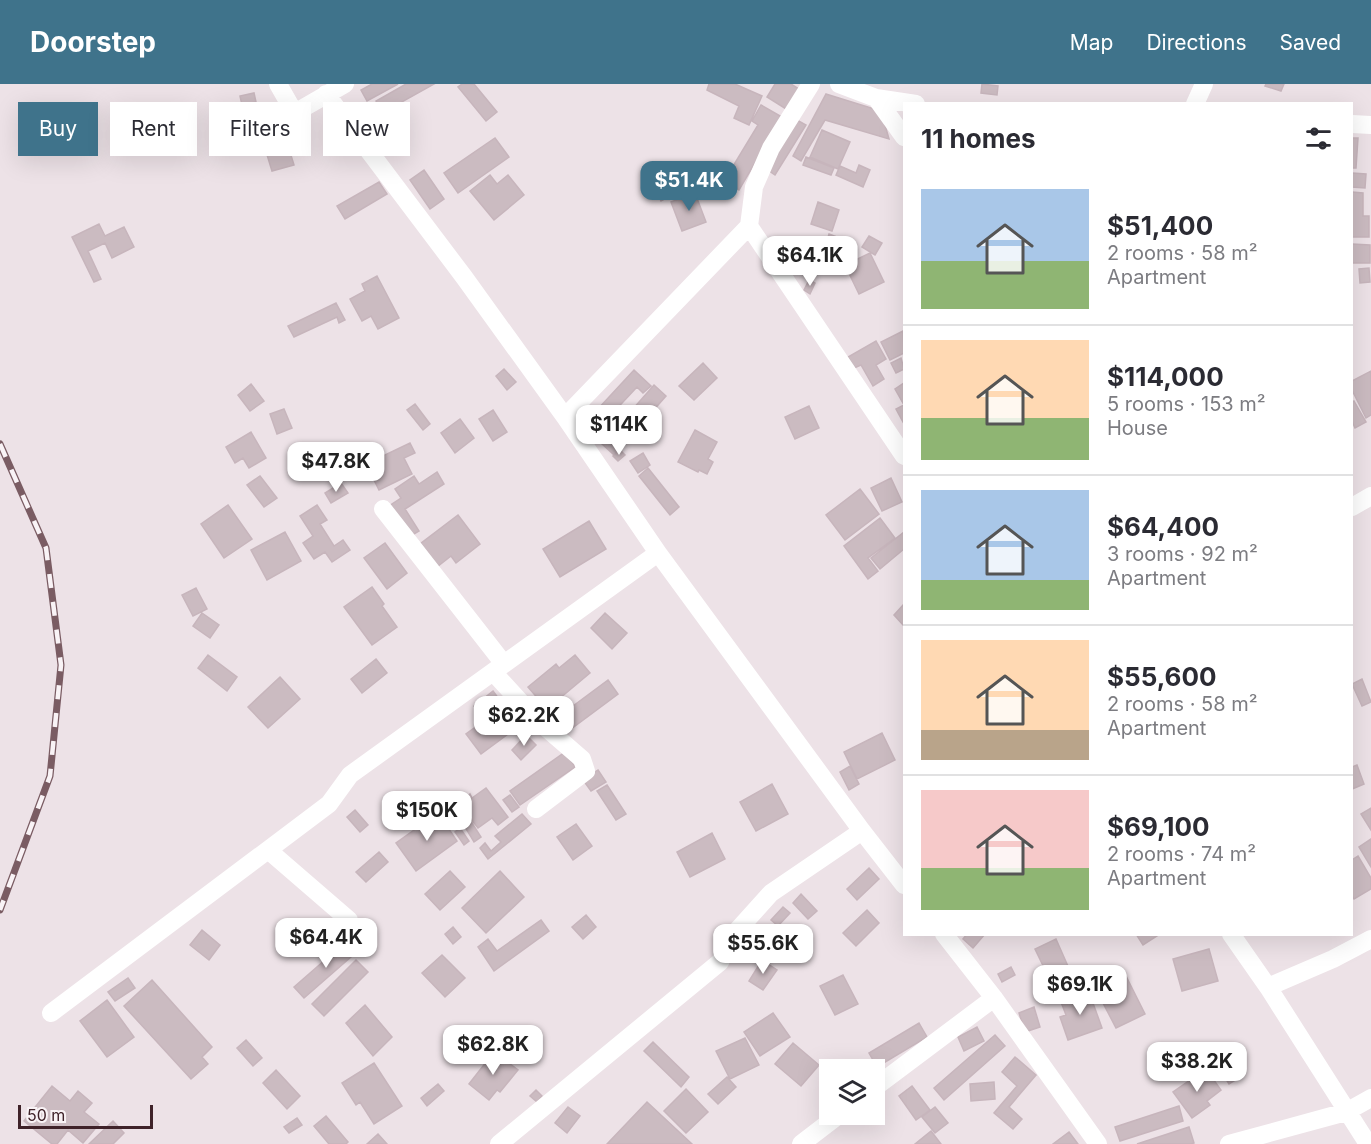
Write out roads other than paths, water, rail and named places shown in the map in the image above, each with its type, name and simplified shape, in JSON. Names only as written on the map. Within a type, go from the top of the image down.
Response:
[{"type":"street","points":[[278,84],[288,102]]},
{"type":"street","points":[[311,102],[345,84]]},
{"type":"street","points":[[565,417],[749,226],[754,187],[771,148],[811,84]]},
{"type":"street","points":[[839,84],[876,98],[903,102]]},
{"type":"street","points":[[1196,102],[1204,84]]},
{"type":"street","points":[[326,94],[416,211],[565,417],[658,553],[903,884]]},
{"type":"street","points":[[876,98],[903,136]]},
{"type":"street","points":[[1353,124],[1371,125]]},
{"type":"street","points":[[749,226],[903,455]]},
{"type":"street","points":[[1353,506],[1371,496]]},
{"type":"street","points":[[383,509],[537,720],[582,759],[586,771],[536,809]]},
{"type":"street","points":[[51,1013],[329,804],[350,775],[658,553]]},
{"type":"street","points":[[499,1144],[720,962],[734,934],[771,893],[862,831]]},
{"type":"street","points":[[268,850],[349,920]]},
{"type":"street","points":[[946,936],[994,998],[1098,1144]]},
{"type":"street","points":[[1232,936],[1268,987],[1368,1144]]},
{"type":"street","points":[[1268,987],[1333,959],[1371,939]]},
{"type":"street","points":[[885,1080],[994,998]]},
{"type":"street","points":[[1229,1144],[1346,1112],[1371,1098]]},
{"type":"street","points":[[801,1144],[826,1125]]},
{"type":"railway","points":[[0,444],[46,548],[61,665],[50,776],[0,910]]}]
